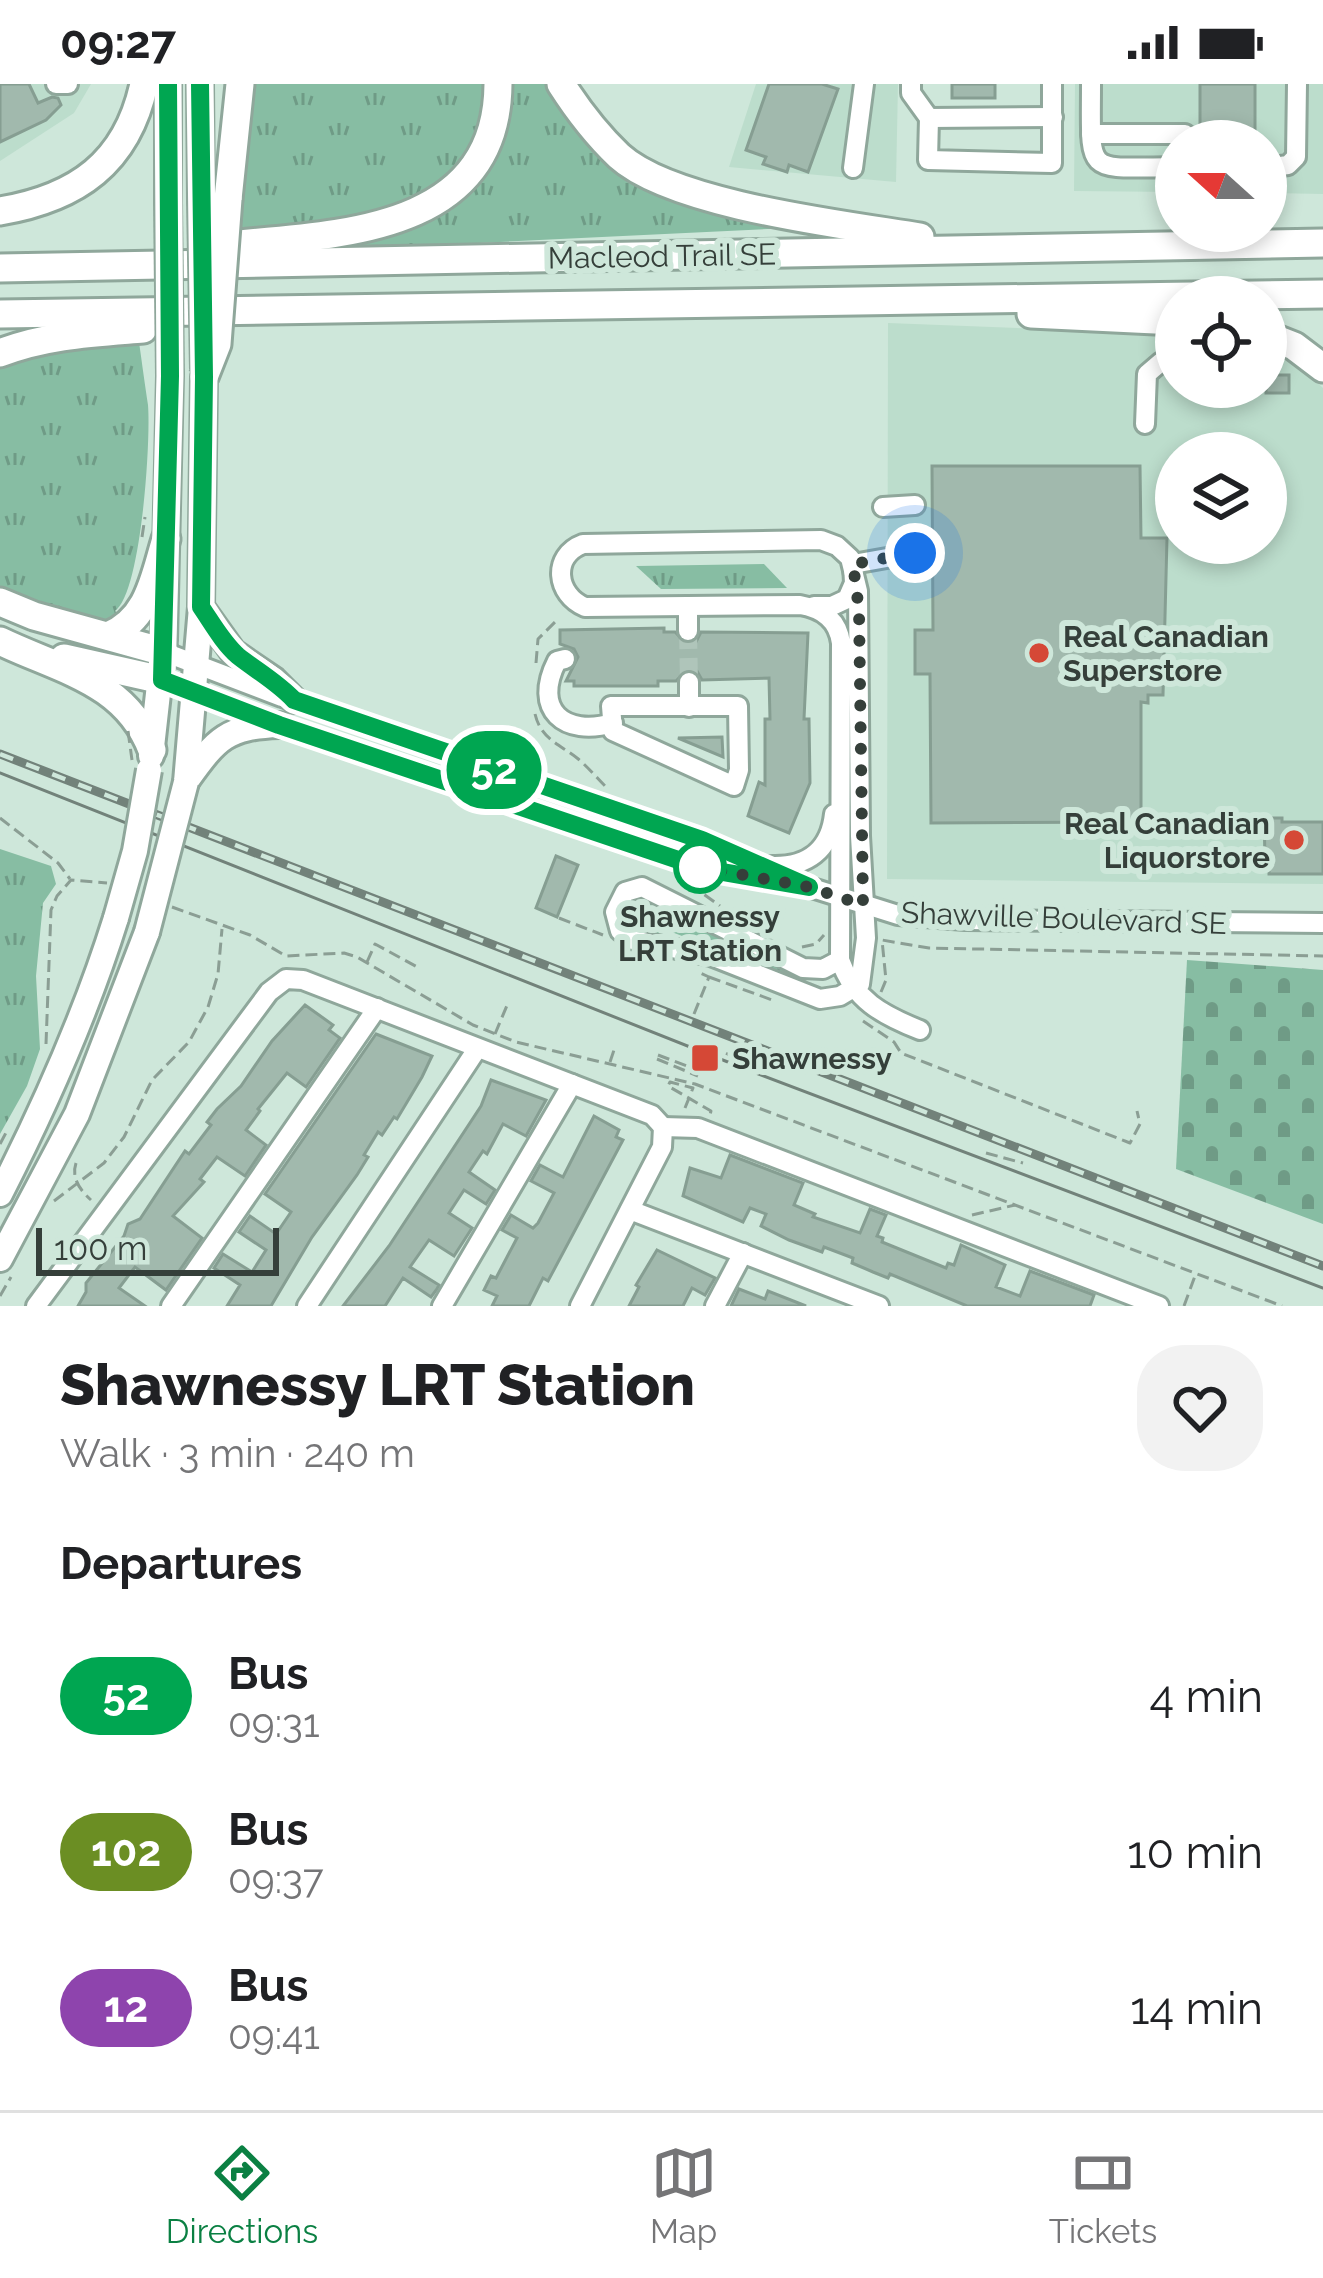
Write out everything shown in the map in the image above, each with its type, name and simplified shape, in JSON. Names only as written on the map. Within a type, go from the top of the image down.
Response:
[{"type":"highway","points":[[0,211],[60,194],[101,167],[130,130],[144,84]]},
{"type":"highway","points":[[204,377],[217,344],[214,200],[240,84]]},
{"type":"highway","points":[[29,268],[341,235],[396,220],[442,196],[478,160],[495,120],[498,84]]},
{"type":"highway","points":[[561,84],[622,158],[680,189],[791,216],[984,248]]},
{"type":"highway","name":"Macleod Trail SE","points":[[0,268],[1323,243]]},
{"type":"highway","name":"Macleod Trail SE","points":[[0,314],[1323,294]]},
{"type":"highway","points":[[921,298],[962,311],[1155,320]]},
{"type":"highway","points":[[0,353],[67,335],[227,322],[243,311]]},
{"type":"highway","points":[[1287,343],[1323,368]]},
{"type":"highway","points":[[108,636],[133,623],[145,605],[153,543]]},
{"type":"highway","points":[[0,602],[108,636],[163,666]]},
{"type":"highway","points":[[0,641],[42,656],[120,698],[138,720],[150,760]]},
{"type":"highway","points":[[42,656],[163,666]]},
{"type":"main road","points":[[0,1194],[89,1004],[135,850],[150,760],[163,666],[153,543],[170,376],[168,84]]},
{"type":"main road","points":[[200,84],[214,200]]},
{"type":"main road","points":[[9,1260],[129,988],[186,782],[201,607],[204,377]]},
{"type":"main road","points":[[201,607],[233,652],[294,700]]},
{"type":"main road","points":[[186,782],[229,733],[248,726],[279,725]]},
{"type":"street","points":[[56,84],[68,84]]},
{"type":"street","points":[[853,168],[864,84]]},
{"type":"street","points":[[911,84],[911,93],[929,118],[928,160],[1052,163],[1052,84]]},
{"type":"street","points":[[1091,84],[1091,152],[1101,165],[1155,166]]},
{"type":"street","points":[[1287,165],[1296,157],[1297,84]]},
{"type":"street","points":[[929,118],[1053,117]]},
{"type":"street","points":[[1091,134],[1155,134]]},
{"type":"street","points":[[1145,424],[1147,374],[1155,367]]},
{"type":"street","points":[[883,507],[915,505]]},
{"type":"street","points":[[840,960],[823,969],[803,968],[642,886],[628,889],[616,907],[618,927],[633,940],[696,952],[820,999],[854,990],[863,974],[863,905],[859,610],[853,564],[843,550],[821,540],[583,544],[569,550],[562,562],[565,591],[585,607],[832,606],[847,599],[854,583],[853,564]]},
{"type":"street","points":[[853,564],[915,553]]},
{"type":"street","points":[[800,605],[823,612],[840,633],[840,960],[854,990],[879,1012],[920,1030]]},
{"type":"street","points":[[688,606],[688,631]]},
{"type":"street","points":[[565,658],[557,661],[549,684],[548,700],[555,714],[570,725],[590,730],[613,723]]},
{"type":"street","name":"Shawville Boulevard SE","points":[[163,666],[196,665],[702,840],[809,887],[898,915],[965,920],[1323,923]]},
{"type":"street","name":"Shawville Boulevard SE","points":[[163,666],[194,692],[279,725],[705,869],[809,887]]},
{"type":"street","points":[[689,682],[689,707]]},
{"type":"street","points":[[611,706],[689,707],[738,706],[739,770],[734,786],[613,731],[611,706]]},
{"type":"street","points":[[750,864],[793,866],[819,851],[833,826],[842,750]]},
{"type":"street","points":[[36,1306],[276,983],[286,979],[303,980],[652,1115],[663,1127],[662,1148],[580,1306]]},
{"type":"street","points":[[172,1306],[377,1008]]},
{"type":"street","points":[[307,1306],[477,1049]]},
{"type":"street","points":[[442,1306],[572,1084]]},
{"type":"street","points":[[663,1127],[698,1128],[1159,1306]]},
{"type":"street","points":[[630,1210],[743,1253],[841,1299],[878,1306]]},
{"type":"street","points":[[716,1306],[743,1253]]},
{"type":"path","points":[[147,506],[153,543]]},
{"type":"path","points":[[0,818],[58,863],[71,880]]},
{"type":"path","points":[[71,880],[97,880],[117,887]]},
{"type":"path","points":[[46,1052],[51,910],[71,880]]},
{"type":"path","points":[[680,892],[698,890],[726,910],[745,914],[772,935]]},
{"type":"path","points":[[158,902],[250,935],[286,956],[344,953],[495,1034],[695,1084],[1282,1306]]},
{"type":"path","points":[[53,1202],[114,1150],[152,1080],[189,1042],[218,974],[222,925]]},
{"type":"path","points":[[800,948],[816,944],[828,930]]},
{"type":"path","points":[[880,993],[886,980],[882,940],[929,948],[1323,956]]},
{"type":"path","points":[[367,963],[375,944],[418,968]]},
{"type":"path","points":[[690,969],[782,1003]]},
{"type":"path","points":[[694,1014],[709,977]]},
{"type":"path","points":[[495,1034],[508,1003]]},
{"type":"path","points":[[855,1012],[901,1053],[1130,1143],[1140,1124],[1137,1111]]},
{"type":"path","points":[[710,1045],[748,1061]]},
{"type":"path","points":[[610,1063],[615,1047]]},
{"type":"path","points":[[658,1057],[699,1074]]},
{"type":"path","points":[[986,1153],[1023,1163]]},
{"type":"path","points":[[77,1159],[73,1172],[77,1185],[105,1210]]},
{"type":"path","points":[[960,1229],[969,1215],[1016,1205]]},
{"type":"path","points":[[0,1297],[9,1260]]},
{"type":"path","points":[[1184,1306],[1196,1274]]},
{"type":"shaded area","points":[[0,84],[91,84],[74,113],[0,161]]},
{"type":"shaded area","points":[[756,84],[898,84],[896,182],[729,167]]},
{"type":"shaded area","points":[[1075,84],[1323,84],[1323,194],[1287,193],[1287,120],[1155,120],[1155,192],[1074,191]]},
{"type":"shaded area","points":[[888,323],[1155,333],[1155,408],[1287,408],[1287,356],[1323,388],[1323,884],[887,879]]},
{"type":"green space","points":[[249,84],[484,84],[483,107],[468,148],[455,167],[401,207],[363,219],[239,235]]},
{"type":"green space","points":[[504,84],[545,84],[589,139],[789,228],[355,249],[354,242],[431,213]]},
{"type":"green space","points":[[139,342],[148,405],[148,450],[138,548],[124,598],[115,611],[124,618],[114,630],[0,598],[0,367],[71,348]]},
{"type":"green space","points":[[764,564],[787,588],[661,589],[636,566]]},
{"type":"green space","points":[[0,849],[51,866],[56,884],[43,903],[36,976],[40,1049],[27,1086],[0,1134]]},
{"type":"green space","points":[[643,899],[667,914],[658,934],[635,930],[627,921],[628,908]]},
{"type":"green space","points":[[677,915],[785,970],[782,974],[669,931]]},
{"type":"green space","points":[[1187,960],[1323,970],[1323,1224],[1176,1169]]},
{"type":"building","points":[[0,84],[29,84],[38,103],[52,97],[61,105],[46,120],[0,142]]},
{"type":"building","points":[[769,84],[822,84],[838,89],[808,172],[789,165],[787,172],[763,164],[766,157],[746,150]]},
{"type":"building","points":[[952,84],[995,84],[995,98],[952,98]]},
{"type":"building","points":[[1200,84],[1255,84],[1255,120],[1200,120]]},
{"type":"building","name":"Real Canadian Superstore","points":[[932,466],[1140,466],[1141,538],[1155,538],[1155,564],[1166,564],[1163,695],[1148,695],[1148,703],[1141,702],[1141,822],[931,823],[930,674],[915,674],[915,630],[933,630]]},
{"type":"building","points":[[664,628],[687,644],[696,642],[701,632],[808,633],[804,719],[809,719],[810,783],[789,833],[748,816],[759,782],[765,785],[769,678],[702,680],[697,671],[688,669],[676,681],[658,681],[658,686],[574,686],[574,681],[566,681],[578,657],[574,649],[560,644],[560,630]]},
{"type":"building","points":[[722,737],[723,757],[678,738]]},
{"type":"building","name":"Real Canadian Liquorstore","points":[[1264,818],[1323,822],[1323,874],[1269,874]]},
{"type":"building","points":[[556,856],[578,865],[557,917],[536,908]]},
{"type":"building","points":[[305,1005],[333,1025],[329,1030],[340,1038],[306,1087],[287,1073],[258,1109],[246,1130],[266,1145],[245,1176],[217,1157],[200,1179],[204,1182],[173,1216],[202,1238],[166,1290],[135,1267],[119,1288],[145,1306],[78,1306],[86,1283],[124,1236],[128,1224],[140,1219],[185,1151],[189,1154],[211,1125],[207,1122],[217,1109]]},
{"type":"building","points":[[376,1034],[432,1056],[422,1077],[397,1119],[382,1135],[378,1132],[357,1175],[271,1306],[227,1306],[240,1285],[214,1268],[223,1254],[252,1272],[266,1250],[239,1232],[250,1216],[276,1234],[291,1212],[265,1194]]},
{"type":"building","points":[[491,1080],[546,1100],[526,1136],[503,1124],[487,1154],[483,1151],[469,1172],[495,1190],[486,1204],[464,1190],[449,1213],[472,1228],[454,1256],[429,1240],[410,1267],[439,1285],[437,1289],[431,1297],[403,1278],[385,1306],[343,1306],[389,1246],[481,1106]]},
{"type":"building","points":[[594,1116],[619,1130],[616,1137],[623,1140],[548,1281],[543,1278],[529,1306],[492,1306],[497,1296],[484,1290],[491,1276],[496,1278],[517,1238],[502,1230],[511,1215],[533,1228],[538,1223],[554,1193],[531,1181],[540,1165],[563,1177]]},
{"type":"building","points":[[730,1155],[803,1183],[794,1205],[815,1214],[813,1217],[860,1233],[870,1209],[886,1215],[877,1236],[882,1242],[946,1268],[948,1263],[954,1265],[961,1245],[1005,1265],[996,1287],[1020,1296],[1030,1271],[1094,1295],[1090,1306],[967,1306],[890,1274],[888,1278],[873,1272],[824,1247],[822,1252],[789,1240],[761,1226],[766,1214],[750,1208],[743,1222],[683,1196],[690,1168],[721,1178]]},
{"type":"building","points":[[657,1250],[715,1278],[705,1295],[692,1288],[683,1306],[629,1306]]},
{"type":"building","points":[[739,1289],[765,1299],[768,1291],[806,1306],[731,1306]]},
{"type":"tunnel","points":[[688,631],[689,682]]},
{"type":"tram line","points":[[0,773],[748,1070],[1323,1288]]},
{"type":"railway","points":[[0,754],[1323,1266]]},
{"type":"bus line","name":"52","points":[[168,84],[170,376],[162,680],[279,725],[705,869],[809,887],[702,840],[294,700],[233,652],[201,607],[200,84]]},
{"type":"place","name":"Real Canadian Superstore","points":[[1039,653]]},
{"type":"place","name":"Real Canadian Liquorstore","points":[[1294,840]]},
{"type":"place","name":"Shawnessy LRT Station","points":[[700,867]]},
{"type":"place","name":"Shawnessy","points":[[705,1058]]},
{"type":"route","points":[[700,867],[809,887],[863,905],[859,610],[853,564],[915,553]]}]
